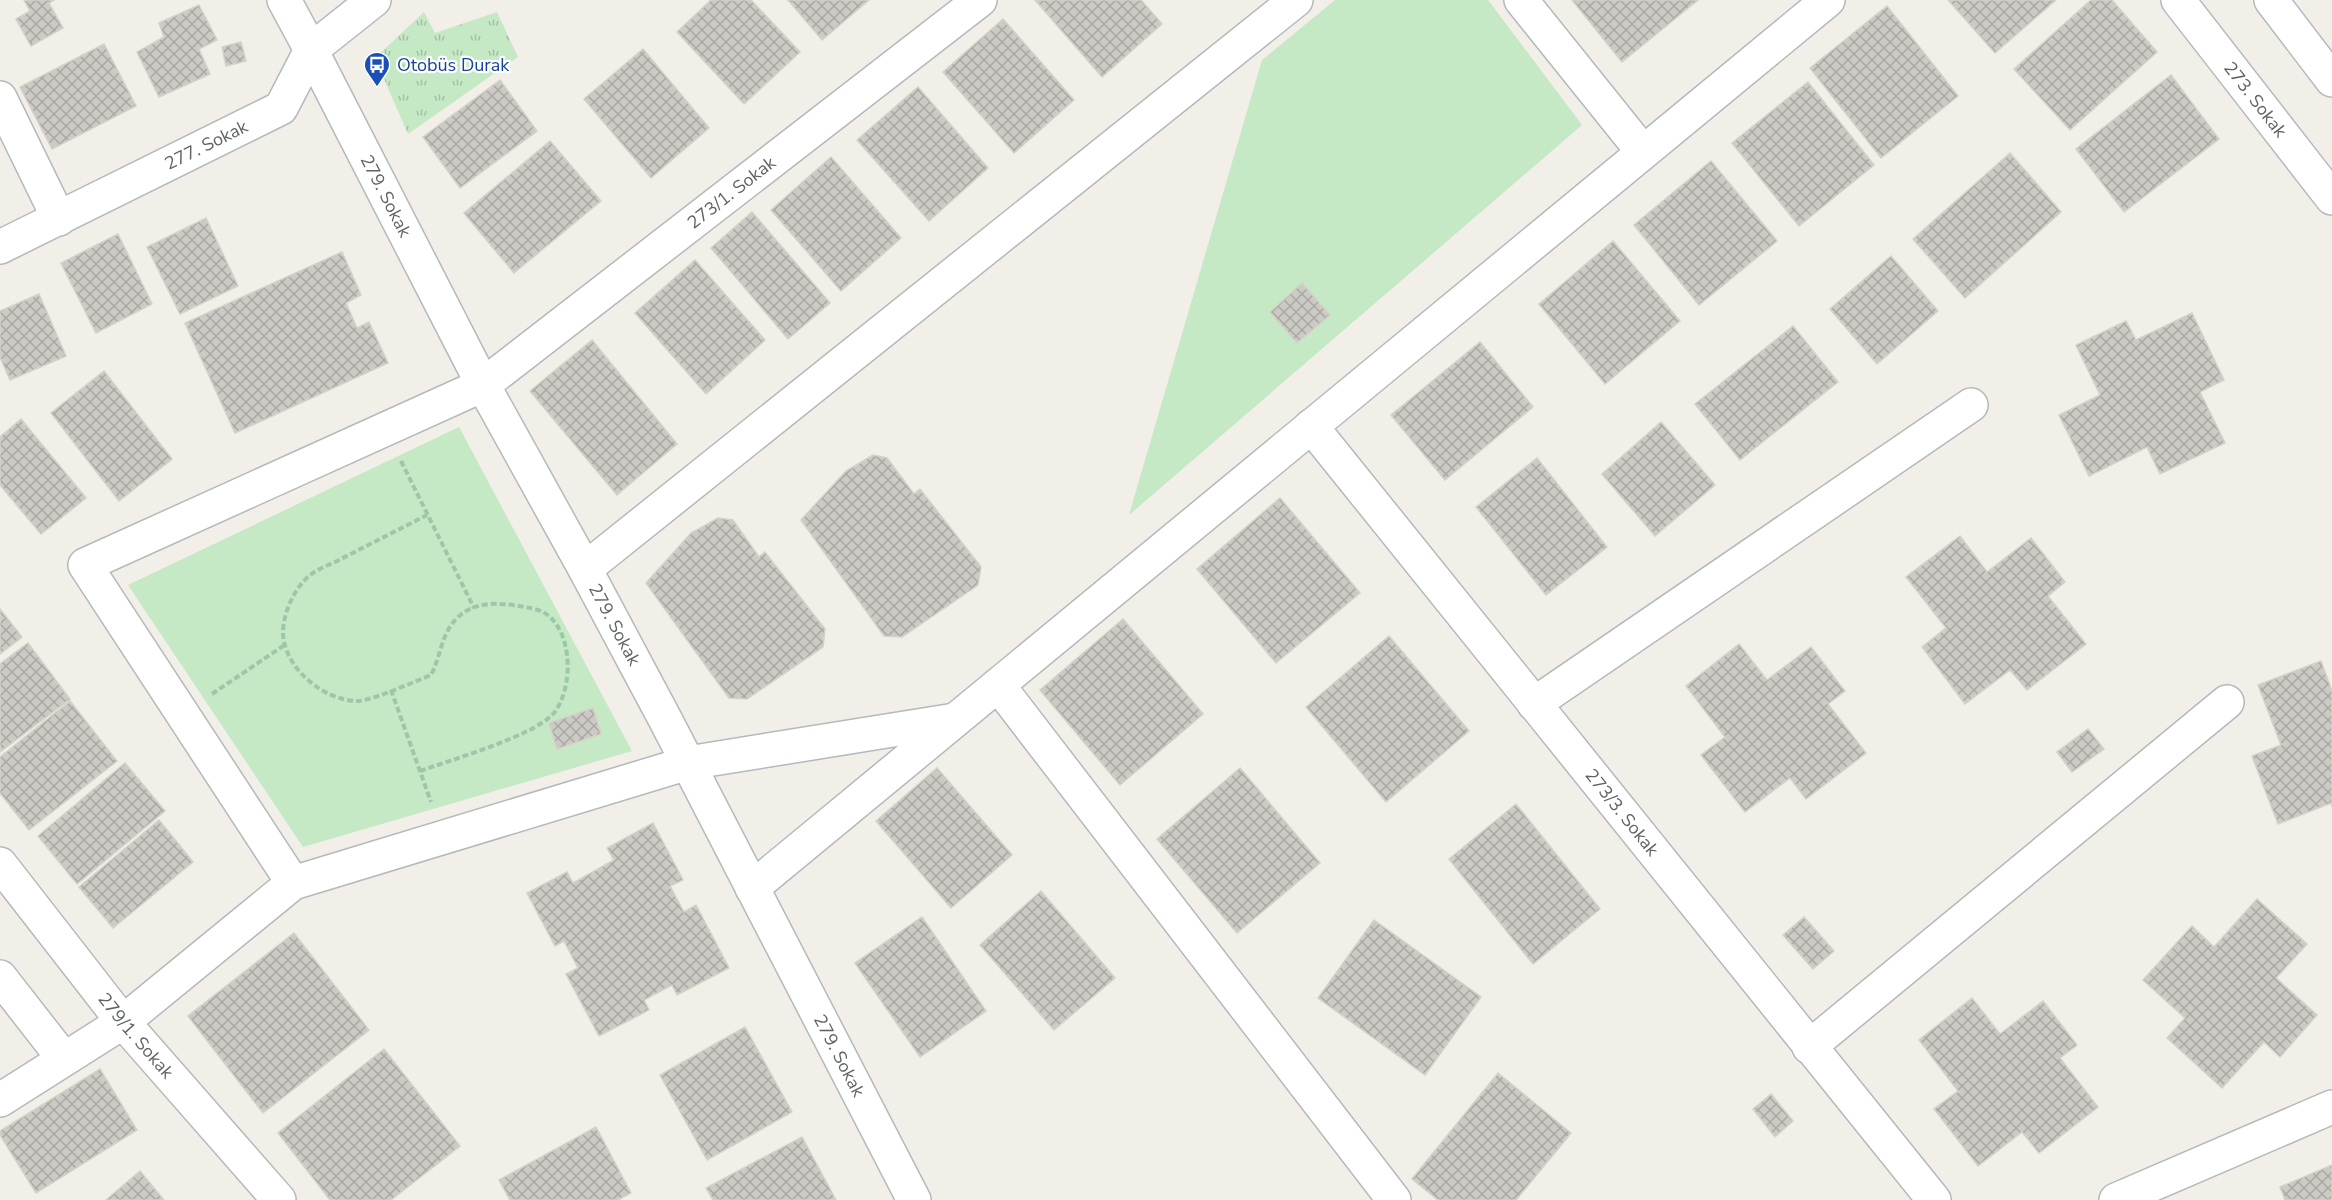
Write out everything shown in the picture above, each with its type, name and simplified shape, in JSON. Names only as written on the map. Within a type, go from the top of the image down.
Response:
[{"type":"street","name":"279. Sokak","points":[[284,0],[483,385],[585,569],[688,763],[914,1200]]},
{"type":"street","name":"277. Sokak","points":[[0,246],[281,108],[311,50],[374,0]]},
{"type":"street","name":"273/1. Sokak","points":[[182,714],[85,565],[483,385],[980,0]]},
{"type":"street","points":[[585,569],[1296,0]]},
{"type":"street","points":[[1521,0],[1643,152]]},
{"type":"street","points":[[752,888],[1828,0]]},
{"type":"street","name":"273. Sokak","points":[[2178,0],[2332,198]]},
{"type":"street","points":[[2271,0],[2332,80]]},
{"type":"street","points":[[0,98],[59,219]]},
{"type":"street","points":[[1534,704],[1971,405]]},
{"type":"street","name":"273/3. Sokak","points":[[1311,426],[1934,1200]]},
{"type":"street","points":[[998,685],[1394,1200]]},
{"type":"street","points":[[1809,1047],[2227,702]]},
{"type":"street","points":[[182,714],[293,883]]},
{"type":"street","points":[[0,1100],[123,1022],[293,883],[688,763],[956,720]]},
{"type":"street","name":"279/1. Sokak","points":[[0,864],[123,1022],[279,1200]]},
{"type":"street","points":[[0,977],[64,1059]]},
{"type":"street","points":[[2116,1200],[2332,1107]]},
{"type":"path","points":[[386,429],[474,608]]},
{"type":"path","points":[[420,771],[537,728],[554,713],[565,688],[569,663],[564,638],[554,622],[543,611],[507,603],[478,605],[458,616],[447,631],[431,675],[359,701],[334,697],[317,688],[301,673],[289,655],[283,635],[285,614],[295,594],[309,576],[427,515]]},
{"type":"path","points":[[182,714],[286,644]]},
{"type":"path","points":[[391,690],[443,837]]},
{"type":"green space","points":[[1335,0],[1488,0],[1582,125],[1129,515],[1262,60]]},
{"type":"green space","points":[[424,12],[435,33],[497,12],[518,57],[408,134],[375,58]]},
{"type":"green space","points":[[459,427],[632,751],[303,847],[128,585]]},
{"type":"building","points":[[24,0],[54,0],[49,3],[63,28],[31,46],[16,19],[30,11]]},
{"type":"building","points":[[711,0],[751,0],[800,52],[744,104],[677,32]]},
{"type":"building","points":[[788,0],[869,0],[822,40]]},
{"type":"building","points":[[1035,0],[1141,0],[1162,24],[1102,77]]},
{"type":"building","points":[[1572,0],[1698,0],[1622,62]]},
{"type":"building","points":[[1948,0],[2056,0],[1995,53]]},
{"type":"building","points":[[2091,0],[2112,0],[2157,52],[2070,130],[2014,69]]},
{"type":"building","points":[[199,5],[217,40],[199,49],[210,74],[159,97],[137,52],[164,37],[159,23]]},
{"type":"building","points":[[1887,6],[1958,96],[1881,158],[1810,68]]},
{"type":"building","points":[[1003,19],[1074,100],[1014,153],[943,72]]},
{"type":"building","points":[[241,42],[246,61],[226,66],[222,47]]},
{"type":"building","points":[[104,44],[136,106],[52,149],[20,87]]},
{"type":"building","points":[[643,49],[709,128],[651,178],[584,99]]},
{"type":"building","points":[[2171,75],[2219,139],[2124,212],[2076,149]]},
{"type":"building","points":[[500,80],[537,131],[460,188],[423,137]]},
{"type":"building","points":[[1808,82],[1874,165],[1799,226],[1732,143]]},
{"type":"building","points":[[918,87],[988,168],[929,221],[857,140]]},
{"type":"building","points":[[550,141],[601,201],[514,273],[464,213]]},
{"type":"building","points":[[2010,153],[2061,212],[1965,298],[1913,239]]},
{"type":"building","points":[[831,157],[901,238],[841,291],[771,210]]},
{"type":"building","points":[[1711,161],[1777,241],[1699,305],[1634,225]]},
{"type":"building","points":[[752,212],[830,303],[788,339],[711,248]]},
{"type":"building","points":[[206,218],[238,286],[180,314],[147,247]]},
{"type":"building","points":[[118,234],[152,304],[96,333],[61,263]]},
{"type":"building","points":[[1613,241],[1680,321],[1605,384],[1539,304]]},
{"type":"building","points":[[342,252],[361,295],[346,303],[357,328],[369,322],[388,363],[235,433],[185,323]]},
{"type":"building","points":[[1891,256],[1938,311],[1877,364],[1830,309]]},
{"type":"building","points":[[695,260],[765,340],[706,394],[635,313]]},
{"type":"building","points":[[1302,283],[1330,315],[1297,343],[1270,312]]},
{"type":"building","points":[[39,294],[66,356],[10,380],[0,357],[0,311]]},
{"type":"building","points":[[2192,313],[2224,380],[2200,392],[2225,443],[2160,474],[2147,447],[2089,476],[2059,415],[2100,395],[2076,345],[2126,321],[2136,340]]},
{"type":"building","points":[[1793,326],[1838,382],[1740,460],[1695,404]]},
{"type":"building","points":[[592,340],[677,444],[617,495],[530,391]]},
{"type":"building","points":[[1480,342],[1533,407],[1445,480],[1391,415]]},
{"type":"building","points":[[104,371],[172,459],[119,501],[51,413]]},
{"type":"building","points":[[21,419],[86,498],[41,534],[0,485],[0,437]]},
{"type":"building","points":[[1661,422],[1715,485],[1655,536],[1602,474]]},
{"type":"building","points":[[873,455],[887,458],[914,494],[920,489],[981,567],[978,585],[902,637],[884,636],[801,520],[846,471]]},
{"type":"building","points":[[1537,458],[1607,547],[1546,595],[1476,507]]},
{"type":"building","points":[[1280,498],[1360,593],[1276,663],[1197,569]]},
{"type":"building","points":[[718,518],[733,520],[759,557],[765,552],[825,629],[823,647],[747,699],[729,698],[646,583],[691,533]]},
{"type":"building","points":[[1960,536],[1987,572],[2031,538],[2065,582],[2048,596],[2086,644],[2027,690],[2010,670],[1965,704],[1922,647],[1946,628],[1906,577]]},
{"type":"building","points":[[0,609],[22,637],[0,654]]},
{"type":"building","points":[[1123,619],[1203,714],[1120,785],[1040,690]]},
{"type":"building","points":[[1389,636],[1469,731],[1386,802],[1306,707]]},
{"type":"building","points":[[28,643],[70,699],[0,752],[0,664]]},
{"type":"building","points":[[1739,644],[1767,680],[1811,647],[1845,691],[1828,704],[1866,753],[1806,799],[1790,778],[1745,812],[1701,755],[1725,737],[1686,686]]},
{"type":"building","points":[[2321,661],[2332,691],[2332,807],[2331,803],[2278,824],[2252,756],[2281,745],[2258,685]]},
{"type":"building","points":[[70,701],[117,761],[29,830],[0,793],[0,757]]},
{"type":"building","points":[[593,708],[601,734],[557,749],[549,723]]},
{"type":"building","points":[[2088,729],[2104,749],[2072,772],[2057,752]]},
{"type":"building","points":[[125,763],[165,811],[77,884],[38,836]]},
{"type":"building","points":[[937,768],[1012,855],[951,908],[876,821]]},
{"type":"building","points":[[1240,768],[1320,863],[1237,933],[1157,839]]},
{"type":"building","points":[[1516,804],[1600,909],[1533,964],[1449,859]]},
{"type":"building","points":[[159,820],[193,862],[113,928],[79,887]]},
{"type":"building","points":[[653,823],[683,880],[670,886],[684,912],[696,905],[729,968],[677,995],[672,985],[644,1000],[649,1010],[599,1036],[566,974],[578,968],[564,941],[555,946],[527,893],[567,872],[573,883],[614,860],[607,848]]},
{"type":"building","points":[[1041,891],[1115,978],[1054,1030],[980,945]]},
{"type":"building","points":[[2257,899],[2307,944],[2276,978],[2317,1015],[2280,1057],[2264,1042],[2222,1088],[2167,1038],[2185,1018],[2143,980],[2192,926],[2214,947]]},
{"type":"building","points":[[922,917],[986,1011],[920,1057],[855,963]]},
{"type":"building","points":[[1804,917],[1834,951],[1813,969],[1783,935]]},
{"type":"building","points":[[1374,920],[1481,997],[1425,1075],[1318,998]]},
{"type":"building","points":[[294,933],[369,1030],[263,1113],[188,1016]]},
{"type":"building","points":[[1972,998],[2000,1034],[2043,1001],[2077,1045],[2060,1058],[2098,1107],[2039,1153],[2022,1132],[1978,1166],[1934,1109],[1958,1091],[1919,1040]]},
{"type":"building","points":[[745,1027],[792,1112],[707,1160],[660,1075]]},
{"type":"building","points":[[384,1049],[460,1146],[391,1200],[330,1200],[278,1133]]},
{"type":"building","points":[[100,1069],[137,1130],[36,1193],[0,1135],[0,1131]]},
{"type":"building","points":[[1498,1073],[1571,1133],[1516,1200],[1438,1200],[1412,1179]]},
{"type":"building","points":[[1771,1094],[1793,1121],[1775,1137],[1753,1109]]},
{"type":"building","points":[[596,1127],[631,1193],[618,1200],[510,1200],[499,1180]]},
{"type":"building","points":[[802,1137],[836,1200],[713,1200],[706,1188]]},
{"type":"building","points":[[2332,1165],[2332,1200],[2285,1200],[2280,1187]]},
{"type":"building","points":[[140,1171],[164,1200],[106,1200]]},
{"type":"place","name":"Otobüs Durak","points":[[377,88]]}]
